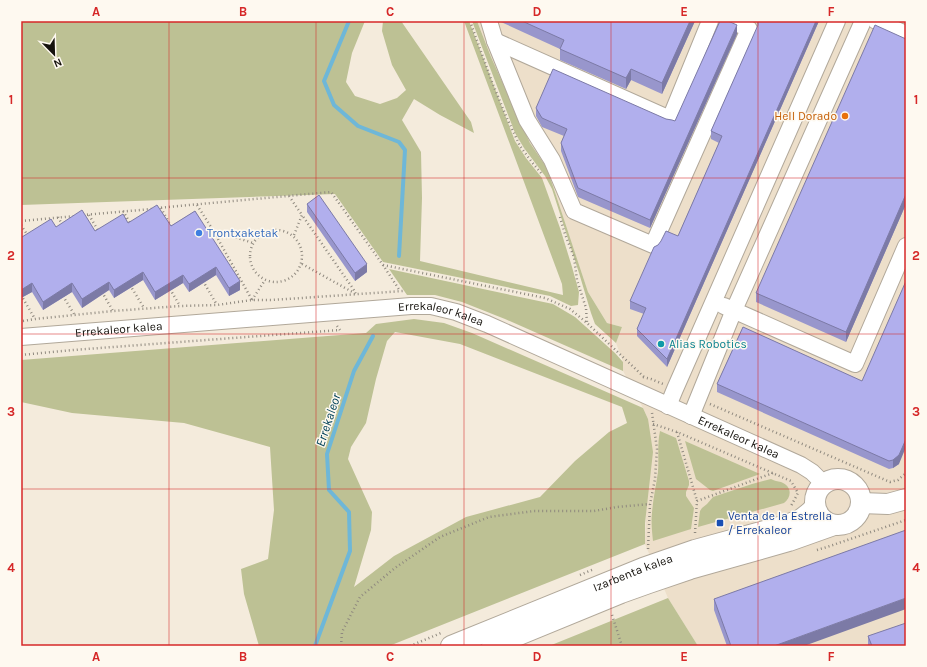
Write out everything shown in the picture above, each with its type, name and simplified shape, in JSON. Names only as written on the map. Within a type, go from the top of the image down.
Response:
[{"type":"main road","points":[[834,480],[844,480],[853,484],[859,493],[862,503],[856,518],[846,524],[834,525],[823,520],[819,515],[815,506],[815,498],[818,490],[824,484],[834,480]]},
{"type":"main road","points":[[862,503],[888,504],[906,499]]},
{"type":"main road","name":"Izarbenta kalea","points":[[448,639],[642,559],[695,550],[784,526],[800,520],[815,506]]},
{"type":"main road","name":"Izarbenta kalea","points":[[492,646],[649,583],[690,569],[789,541],[834,525]]},
{"type":"street","points":[[489,21],[494,41],[527,120],[552,160],[574,211],[652,244],[749,29],[732,21]]},
{"type":"street","points":[[494,41],[670,118],[710,21]]},
{"type":"street","points":[[668,406],[837,21]]},
{"type":"street","points":[[691,416],[734,310],[863,21]]},
{"type":"street","points":[[876,21],[906,34]]},
{"type":"street","points":[[714,302],[855,364],[906,246]]},
{"type":"street","name":"Errekaleor kalea","points":[[21,337],[411,306],[431,306],[456,312],[487,324],[801,465],[812,472],[824,484]]},
{"type":"path","points":[[470,21],[492,82],[520,146],[543,175]]},
{"type":"path","points":[[21,221],[331,192],[400,291]]},
{"type":"path","points":[[289,196],[357,294],[302,264]]},
{"type":"path","points":[[197,205],[213,230],[252,300]]},
{"type":"path","points":[[161,208],[173,229]]},
{"type":"path","points":[[123,212],[132,225]]},
{"type":"path","points":[[559,212],[574,258],[577,280],[586,308],[587,323]]},
{"type":"path","points":[[88,215],[100,235]]},
{"type":"path","points":[[294,235],[302,215]]},
{"type":"path","points":[[58,217],[66,231]]},
{"type":"path","points":[[21,225],[29,239]]},
{"type":"path","points":[[271,229],[287,231],[294,235],[299,241],[303,256],[302,264],[297,272],[291,278],[278,282],[265,280],[258,275],[250,260],[250,252],[257,237],[271,229]]},
{"type":"path","points":[[213,230],[253,244]]},
{"type":"path","points":[[383,265],[544,298],[570,309],[587,323],[644,378],[651,379],[675,389]]},
{"type":"path","points":[[201,277],[217,305]]},
{"type":"path","points":[[21,322],[74,314],[144,308],[217,305],[252,300],[265,280]]},
{"type":"path","points":[[128,282],[144,308]]},
{"type":"path","points":[[168,286],[180,306]]},
{"type":"path","points":[[102,291],[113,311]]},
{"type":"path","points":[[62,294],[74,314]]},
{"type":"path","points":[[21,295],[35,319]]},
{"type":"path","points":[[21,355],[340,330],[334,323],[342,322]]},
{"type":"path","points":[[642,559],[648,548],[650,504],[655,479],[657,449],[650,398]]},
{"type":"path","points":[[698,399],[890,482],[898,480],[906,473]]},
{"type":"path","points":[[654,424],[677,432],[791,481],[798,493],[791,505],[785,507]]},
{"type":"path","points":[[677,432],[697,500],[695,533],[688,535]]},
{"type":"path","points":[[697,500],[773,473]]},
{"type":"path","points":[[341,646],[342,632],[360,597],[394,568],[440,537],[489,517],[534,511],[594,511],[650,504]]},
{"type":"path","points":[[642,559],[648,548],[655,546]]},
{"type":"path","points":[[573,577],[594,569]]},
{"type":"path","points":[[612,615],[622,646]]},
{"type":"path","points":[[410,646],[448,639]]},
{"type":"shaded area","points":[[477,21],[906,21],[906,646],[698,646],[668,598],[645,544],[648,419],[623,371],[623,362],[616,343],[622,327],[607,323],[588,292],[547,168],[530,143],[491,57]]},
{"type":"green space","points":[[21,21],[365,21],[352,53],[346,82],[355,96],[380,104],[397,98],[406,90],[392,65],[382,31],[383,21],[401,21],[471,122],[474,133],[414,99],[402,120],[421,152],[422,198],[420,261],[563,295],[562,284],[464,21],[469,21],[515,141],[542,178],[572,267],[579,292],[578,305],[571,306],[550,296],[383,262],[335,194],[21,205]]},
{"type":"green space","points":[[472,21],[477,21],[491,57],[530,143],[547,168],[588,292],[607,323],[622,327],[616,343],[595,324],[552,189],[545,176],[524,148],[515,133]]},
{"type":"green space","points":[[389,269],[553,304],[575,317],[615,353],[623,362],[623,371],[505,319],[462,302],[435,295],[407,295]]},
{"type":"green space","points":[[414,319],[444,323],[472,333],[643,408],[648,419],[653,452],[645,523],[645,544],[389,646],[259,646],[244,594],[241,569],[268,559],[274,510],[270,447],[184,423],[72,413],[21,402],[21,360],[366,333],[376,324]],"holes":[[[395,332],[460,344],[622,407],[627,423],[609,432],[575,461],[540,497],[466,517],[394,556],[354,587],[371,530],[372,512],[348,459],[351,447],[366,423],[376,379],[387,341]]]},
{"type":"green space","points":[[660,431],[676,438],[689,481],[686,496],[694,508],[691,529],[653,541],[652,516],[658,472],[658,446]]},
{"type":"green space","points":[[685,441],[760,474],[713,491],[710,490],[696,479]]},
{"type":"green space","points":[[771,479],[781,482],[787,486],[790,492],[787,501],[698,527],[700,511],[713,497]]},
{"type":"green space","points":[[668,598],[698,646],[549,646]]},
{"type":"building","points":[[522,21],[690,21],[662,83],[631,69],[626,78],[560,49],[564,40]]},
{"type":"building","points":[[720,21],[728,21],[737,25],[650,220],[578,188],[561,143],[567,129],[542,118],[536,108],[553,69],[666,119],[675,121]]},
{"type":"building","points":[[758,21],[816,21],[667,359],[637,329],[646,308],[630,301],[654,247],[661,241],[666,231],[678,236],[722,136],[711,131],[758,25]]},
{"type":"building","points":[[875,25],[906,39],[906,194],[846,332],[756,293]]},
{"type":"building","points":[[319,195],[367,264],[355,273],[307,204]]},
{"type":"building","points":[[157,205],[171,226],[195,211],[240,281],[229,288],[216,267],[189,284],[183,275],[155,292],[143,272],[114,290],[109,282],[82,299],[72,283],[43,302],[32,283],[21,290],[21,236],[22,237],[51,219],[56,227],[82,210],[95,231],[123,214],[128,223]]},
{"type":"building","points":[[906,281],[906,439],[899,455],[893,460],[889,461],[717,384],[743,327],[862,381]]},
{"type":"building","points":[[906,530],[906,598],[774,646],[731,646],[714,599]]},
{"type":"building","points":[[906,623],[906,646],[872,646],[868,636]]},
{"type":"waterway","name":"Errekaleor","points":[[349,21],[324,81],[334,105],[358,126],[399,142],[405,150],[399,256]]},
{"type":"waterway","name":"Errekaleor","points":[[315,646],[350,551],[349,512],[329,490],[327,454],[354,371],[373,336]]},
{"type":"place","name":"Hell Dorado","points":[[845,116]]},
{"type":"place","name":"Trontxaketak","points":[[199,233]]},
{"type":"place","name":"Alias Robotics","points":[[661,344]]},
{"type":"place","name":"Venta de la Estrella / Errekaleor","points":[[720,523]]}]
